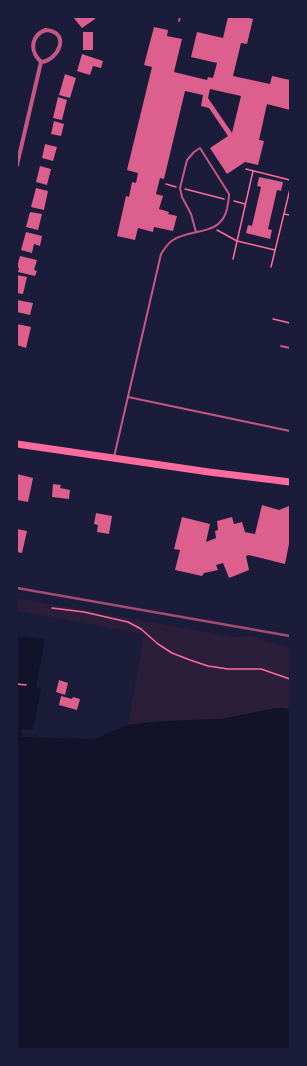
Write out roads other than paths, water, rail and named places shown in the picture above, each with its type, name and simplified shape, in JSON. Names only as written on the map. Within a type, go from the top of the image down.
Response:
[{"type":"main road","points":[[17,444],[209,472],[290,482]]},
{"type":"street","points":[[17,165],[41,62],[35,54],[34,41],[36,35],[41,32],[52,31],[59,36],[61,42],[60,47],[53,57],[47,61],[41,62]]},
{"type":"lane","points":[[179,21],[180,17]]},
{"type":"lane","points":[[113,458],[161,254],[167,245],[175,239],[212,227],[219,224],[223,220],[229,200],[229,194],[226,188],[200,148],[187,160],[180,188],[182,197],[191,214],[196,232]]},
{"type":"lane","points":[[281,346],[290,348]]},
{"type":"lane","points":[[128,397],[290,431]]},
{"type":"railway","points":[[17,588],[290,636]]}]
